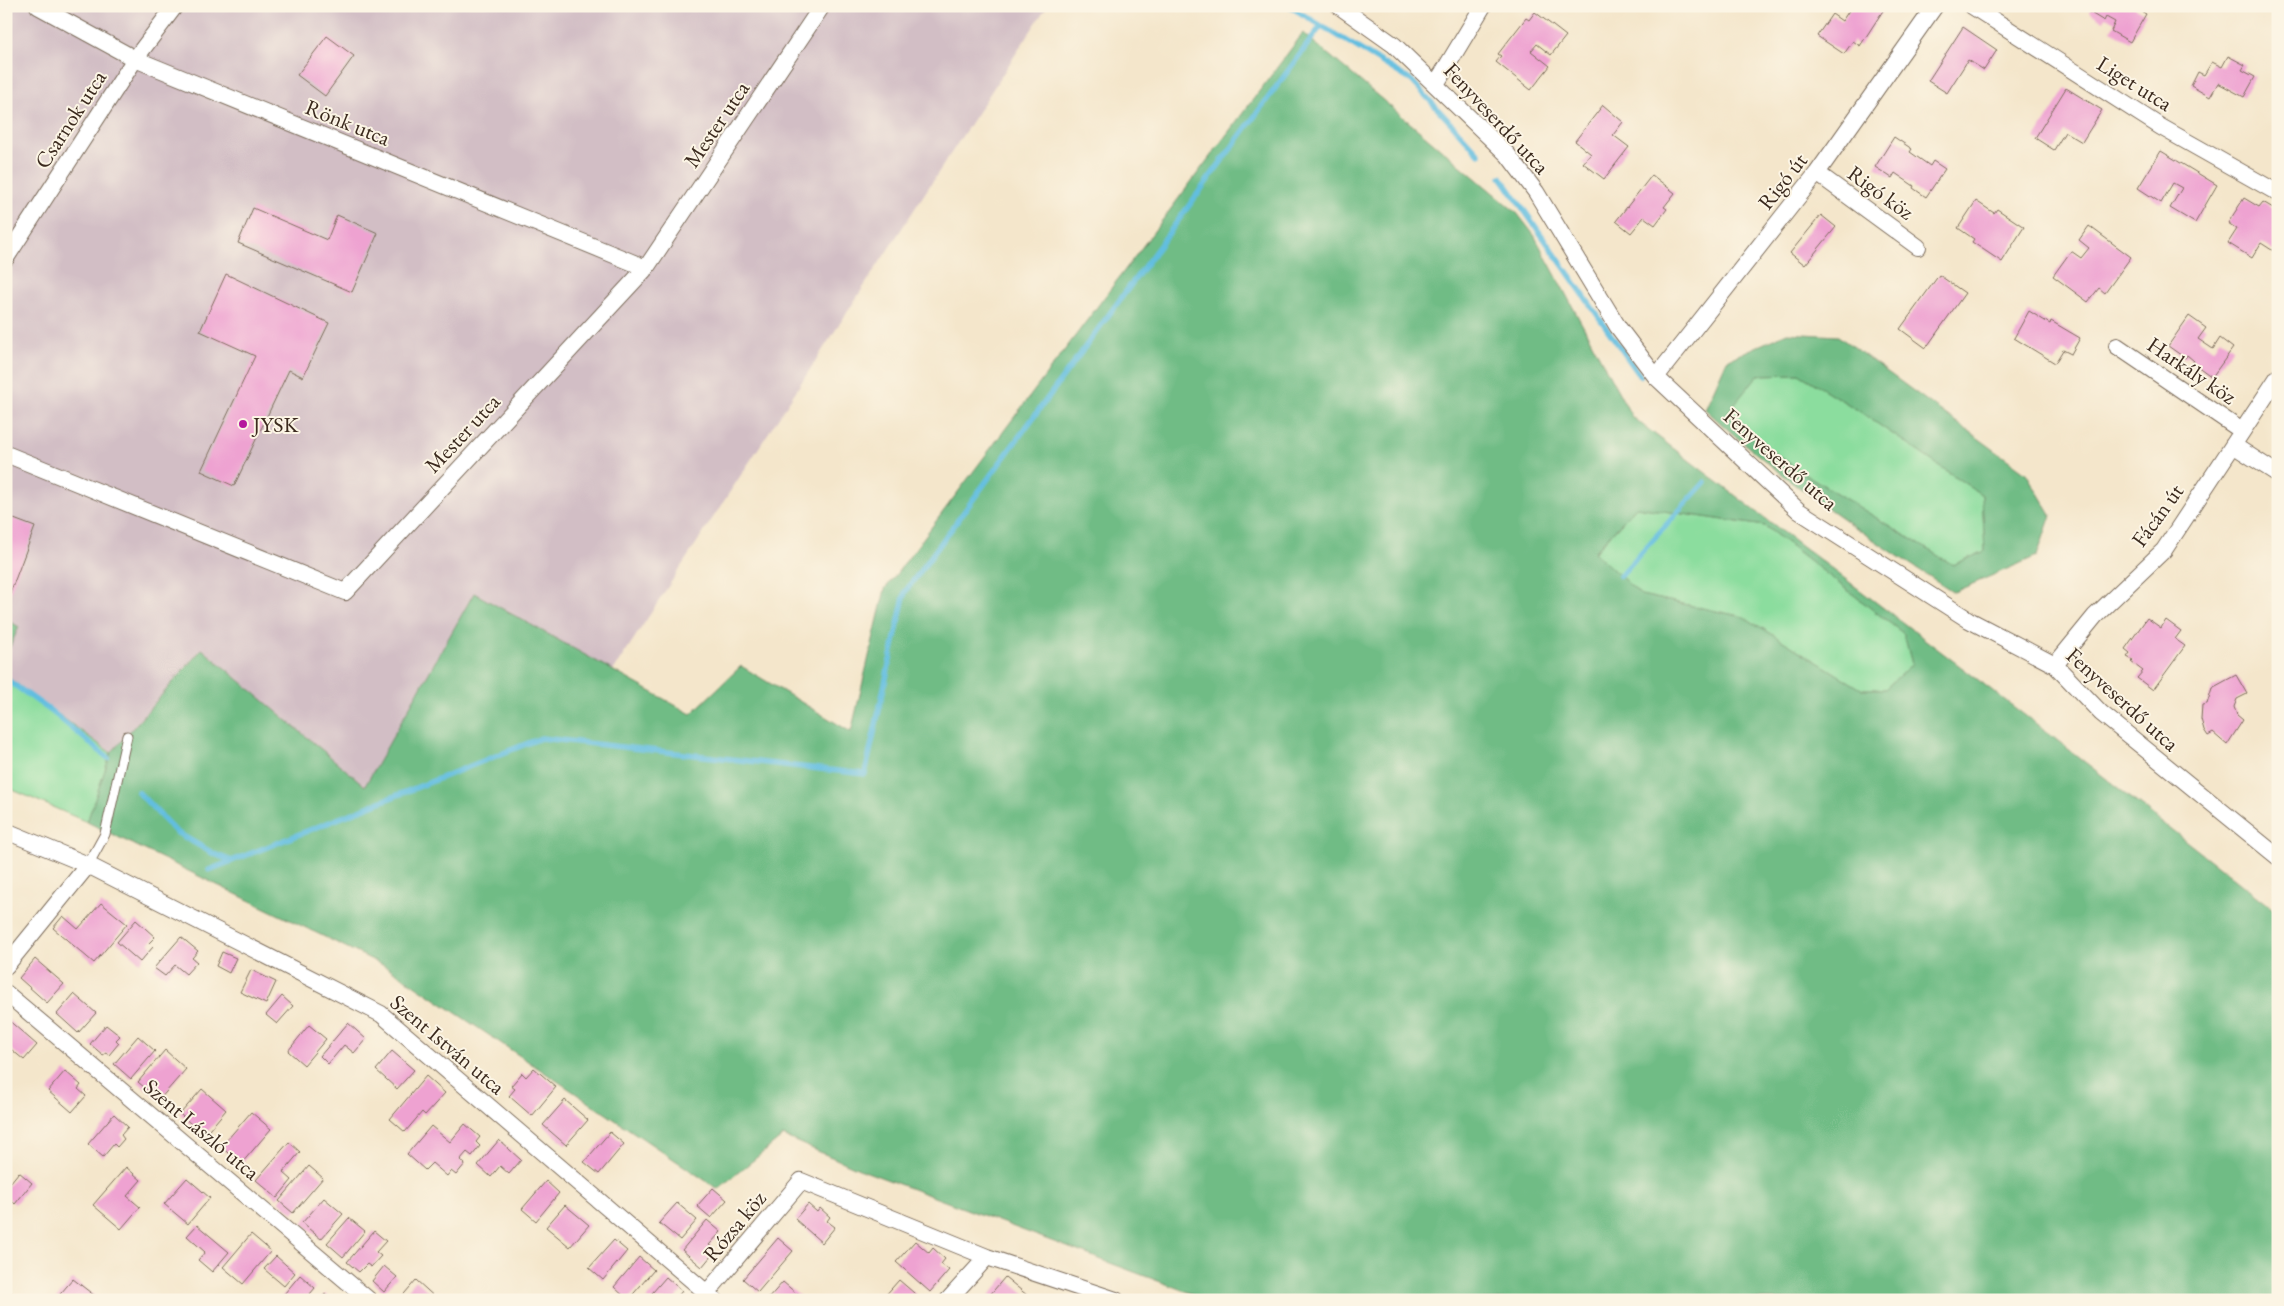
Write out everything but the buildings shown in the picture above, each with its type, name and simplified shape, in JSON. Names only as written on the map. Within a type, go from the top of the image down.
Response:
[{"type":"street","name":"Rönk utca","points":[[38,6],[135,59],[646,268]]},
{"type":"street","name":"Csarnok utca","points":[[6,258],[135,59],[175,6]]},
{"type":"street","name":"Mester utca","points":[[6,454],[345,592],[646,268],[822,6]]},
{"type":"street","name":"Fenyveserdő utca","points":[[1338,6],[1394,45],[1508,155],[1536,192],[1618,327],[1656,377],[1799,511],[1969,620],[2055,665],[2101,713],[2278,857]]},
{"type":"street","points":[[1436,84],[1483,6]]},
{"type":"street","name":"Rigó út","points":[[1656,377],[1817,173],[1935,6]]},
{"type":"street","name":"Liget utca","points":[[1972,6],[2162,127],[2278,193]]},
{"type":"street","name":"Rigó köz","points":[[1817,173],[1918,247]]},
{"type":"street","name":"Harkály köz","points":[[2117,346],[2238,438],[2278,474]]},
{"type":"street","name":"Fácán út","points":[[2055,665],[2095,616],[2164,550],[2278,376]]},
{"type":"street","name":"Szent István utca","points":[[6,831],[88,866],[381,1014],[708,1298]]},
{"type":"street","points":[[6,966],[88,866]]},
{"type":"street","name":"Szent László utca","points":[[6,993],[370,1300]]},
{"type":"street","name":"Rózsa köz","points":[[708,1298],[801,1181],[987,1257]]},
{"type":"street","points":[[948,1300],[987,1257],[1116,1300]]},
{"type":"lane","points":[[88,866],[105,834],[127,736]]},
{"type":"shaded area","points":[[6,6],[1047,6],[613,671],[474,594],[365,786],[202,649],[111,753],[6,676],[6,655],[19,627],[6,619]]},
{"type":"green space","points":[[1303,33],[1517,213],[1534,235],[1632,417],[2035,723],[2278,913],[2278,1300],[1209,1300],[859,1169],[783,1136],[718,1189],[389,968],[87,822],[111,753],[202,649],[365,786],[474,593],[691,714],[741,666],[851,732],[885,589]],"holes":[[[1636,507],[1765,526],[1904,634],[1912,664],[1885,689],[1861,689],[1744,617],[1641,595],[1594,552]]]},
{"type":"green space","points":[[1787,333],[1838,336],[2026,473],[2051,515],[2037,556],[1954,592],[1825,506],[1763,459],[1705,409],[1727,360]],"holes":[[[1799,374],[1856,409],[1982,495],[1985,551],[1953,565],[1802,472],[1745,433],[1728,412],[1758,375]]]},
{"type":"green space","points":[[1799,374],[1856,409],[1982,495],[1985,551],[1953,565],[1802,472],[1745,433],[1727,412],[1758,375]]},
{"type":"green space","points":[[1636,507],[1765,526],[1904,634],[1912,664],[1885,689],[1861,689],[1744,617],[1641,595],[1594,553]]},
{"type":"green space","points":[[6,619],[19,627],[6,655]]},
{"type":"green space","points":[[6,676],[111,753],[87,822],[6,787]]},
{"type":"waterway","points":[[1289,6],[1412,81],[1479,154]]},
{"type":"waterway","points":[[209,870],[541,738],[865,774],[905,592],[1321,26]]},
{"type":"waterway","points":[[1501,177],[1640,376]]},
{"type":"waterway","points":[[1620,576],[1705,482]]},
{"type":"waterway","points":[[6,679],[51,711],[108,758]]},
{"type":"waterway","points":[[138,792],[176,832],[214,854],[232,861]]},
{"type":"place","name":"JYSK","points":[[243,424]]}]
